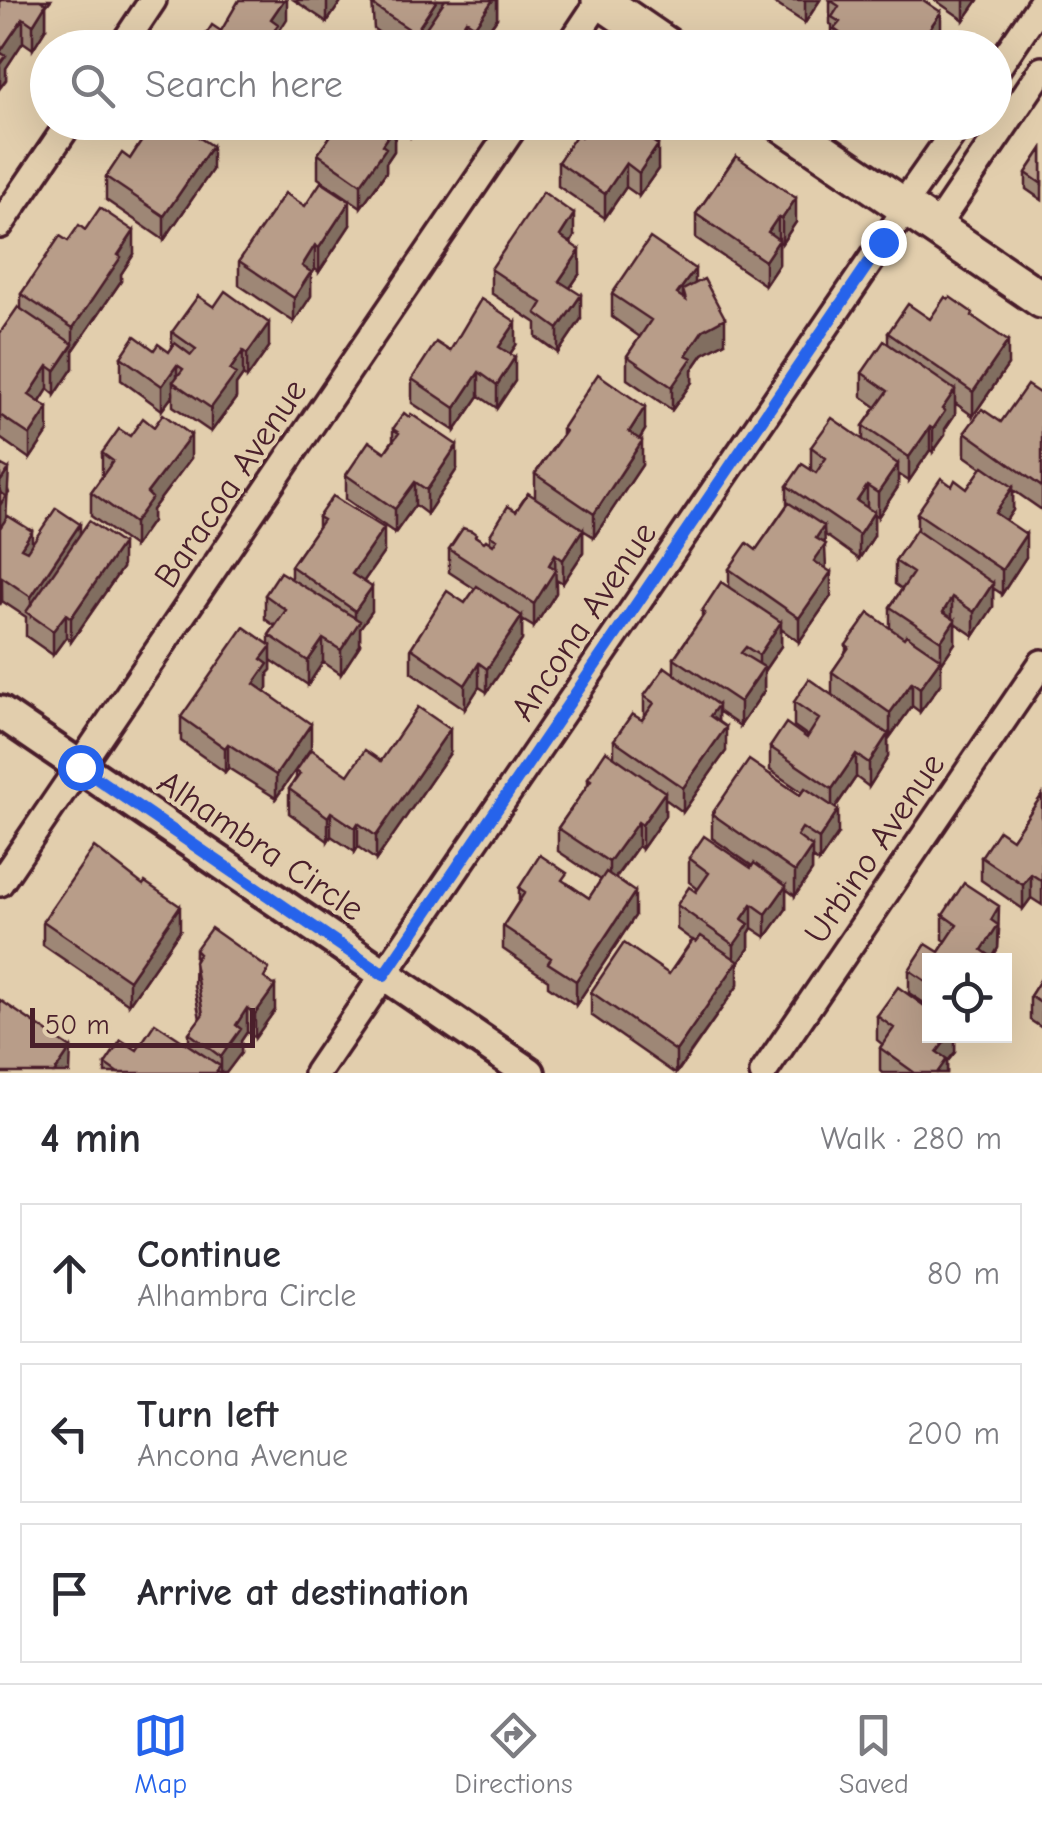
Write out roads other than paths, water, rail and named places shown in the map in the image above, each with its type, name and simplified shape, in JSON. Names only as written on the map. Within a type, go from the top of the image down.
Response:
[{"type":"main road","points":[[600,0],[644,30]]},
{"type":"main road","points":[[806,140],[1042,300]]},
{"type":"street","points":[[132,30],[153,0]]},
{"type":"street","points":[[580,30],[600,0]]},
{"type":"street","points":[[1012,46],[1042,2]]},
{"type":"street","points":[[1012,114],[1042,70]]},
{"type":"street","points":[[0,225],[58,140]]},
{"type":"street","name":"Baracoa Avenue","points":[[0,882],[505,140]]},
{"type":"street","name":"Ancona Avenue","points":[[318,1073],[949,140]]},
{"type":"street","points":[[935,228],[995,140]]},
{"type":"street","name":"Urbino Avenue","points":[[763,1073],[1042,663]]},
{"type":"street","name":"Alhambra Circle","points":[[0,712],[528,1073]]}]
